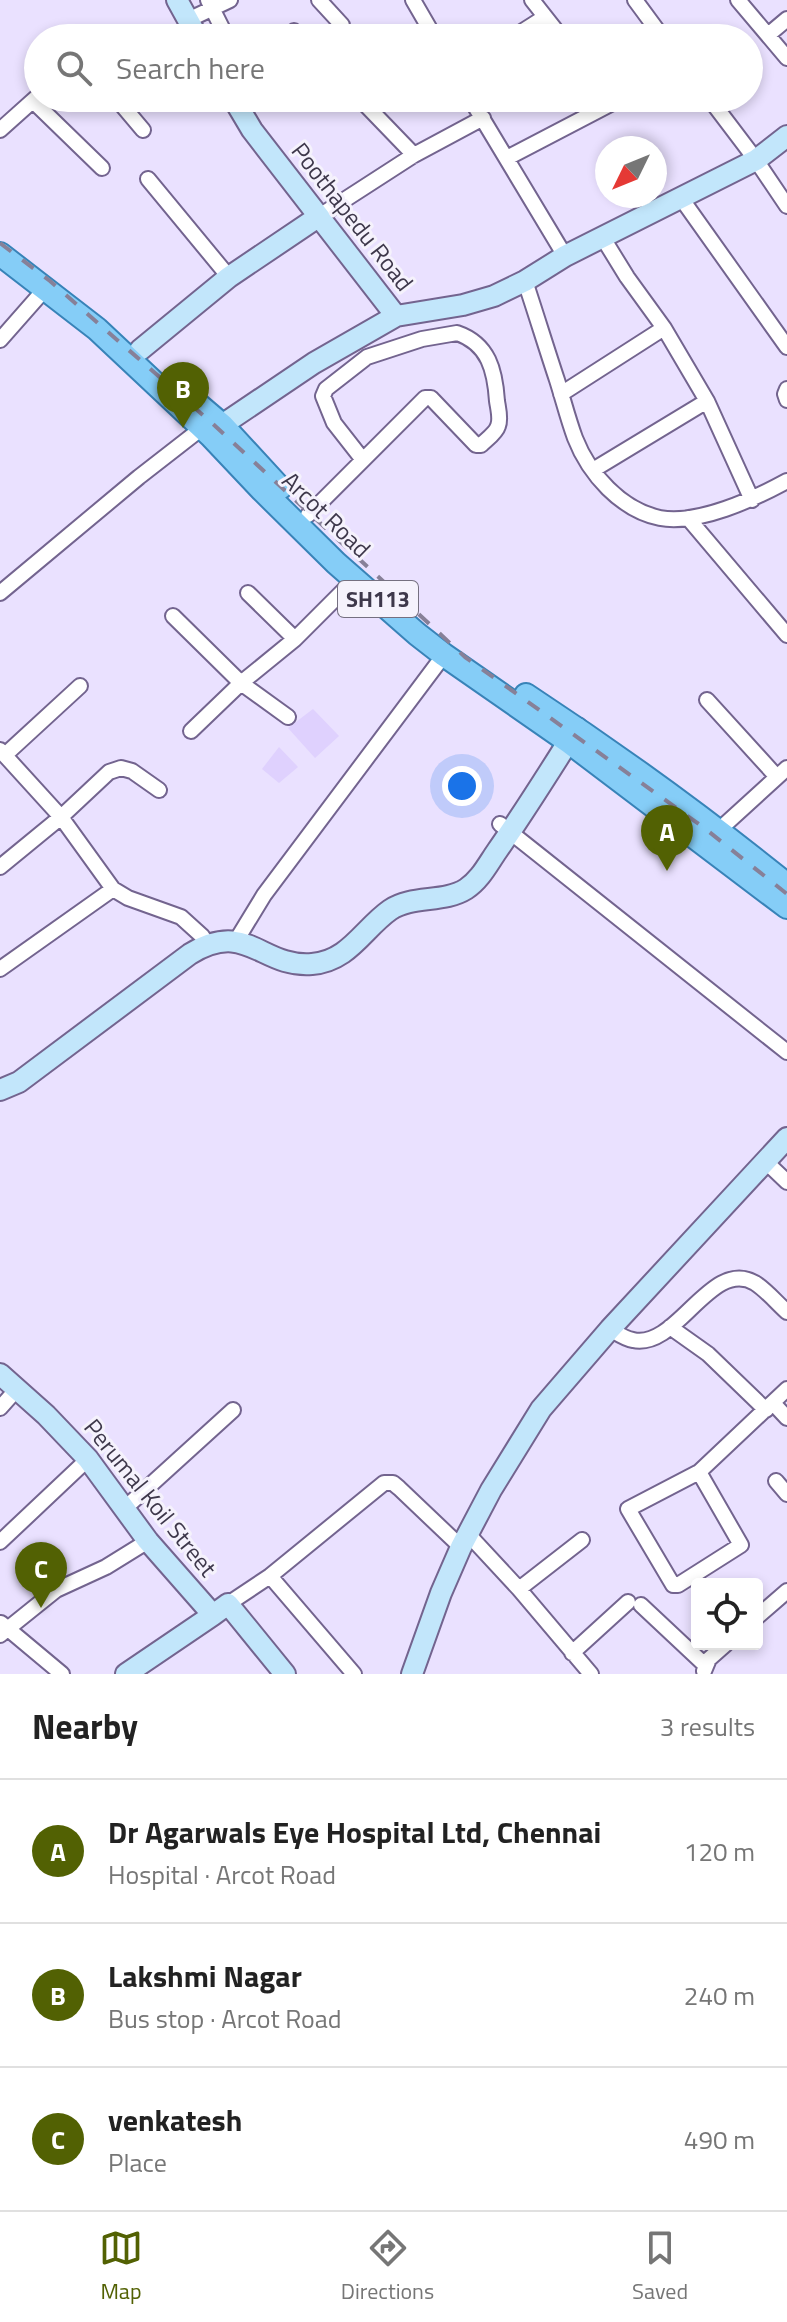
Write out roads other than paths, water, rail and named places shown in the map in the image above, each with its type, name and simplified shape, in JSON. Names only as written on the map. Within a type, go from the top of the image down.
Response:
[{"type":"main road","name":"Arcot Road","points":[[0,235],[140,350],[212,427],[272,500],[355,579],[444,655],[719,830],[787,885]]},
{"type":"main road","name":"Arcot Road","points":[[0,254],[97,329],[212,427],[366,572],[450,644],[568,732],[787,907]]},
{"type":"street","points":[[177,0],[190,24]]},
{"type":"street","points":[[196,24],[210,4],[230,0]]},
{"type":"street","points":[[319,0],[341,24]]},
{"type":"street","points":[[413,0],[427,24]]},
{"type":"street","points":[[532,0],[551,24]]},
{"type":"street","points":[[635,0],[653,24]]},
{"type":"street","points":[[738,0],[759,24]]},
{"type":"street","points":[[210,4],[220,24]]},
{"type":"street","points":[[534,24],[545,17]]},
{"type":"street","points":[[768,35],[787,19]]},
{"type":"street","points":[[763,29],[787,58]]},
{"type":"street","points":[[0,130],[24,108]]},
{"type":"street","points":[[48,112],[102,168]]},
{"type":"street","points":[[128,112],[143,130]]},
{"type":"street","name":"Poothapedu Road","points":[[212,427],[396,316],[241,112]]},
{"type":"street","points":[[373,112],[414,155]]},
{"type":"street","points":[[479,112],[565,256]]},
{"type":"street","points":[[507,158],[591,112]]},
{"type":"street","points":[[720,112],[787,206]]},
{"type":"street","points":[[140,350],[229,277],[414,155],[483,118]]},
{"type":"street","points":[[396,316],[463,305],[494,296],[565,256],[756,160],[787,136]]},
{"type":"street","points":[[148,179],[229,277]]},
{"type":"street","points":[[681,198],[787,347]]},
{"type":"street","points":[[603,238],[664,328],[707,401],[752,500]]},
{"type":"street","points":[[525,281],[576,441],[593,470],[613,494],[636,510],[662,518],[688,518],[752,500],[787,481]]},
{"type":"street","points":[[0,340],[45,289]]},
{"type":"street","points":[[396,316],[411,333],[413,342]]},
{"type":"street","points":[[561,394],[664,328]]},
{"type":"street","points":[[308,515],[363,460],[423,399],[428,397],[476,445],[481,445],[498,427],[495,375],[487,357],[473,342],[457,333],[413,342],[367,357],[323,392],[334,423],[363,460]]},
{"type":"street","points":[[787,389],[787,400]]},
{"type":"street","points":[[593,470],[707,401]]},
{"type":"street","points":[[0,593],[139,477],[212,427]]},
{"type":"street","points":[[688,518],[787,635]]},
{"type":"street","points":[[191,731],[241,683],[295,639],[355,579]]},
{"type":"street","points":[[248,593],[295,639]]},
{"type":"street","points":[[173,616],[241,683],[288,717]]},
{"type":"street","points":[[238,937],[264,895],[444,655]]},
{"type":"street","points":[[80,686],[2,752],[61,817],[113,889],[128,898],[181,917],[205,940],[223,941],[238,937],[284,960],[307,964],[338,957],[398,905],[455,894],[467,888],[478,878],[504,828],[568,732]]},
{"type":"street","points":[[707,700],[782,773],[719,830]]},
{"type":"street","points":[[0,867],[109,772],[121,768],[132,771],[159,790]]},
{"type":"street","points":[[504,828],[787,1052]]},
{"type":"street","points":[[0,969],[113,889]]},
{"type":"street","points":[[0,1088],[19,1082],[205,940]]},
{"type":"street","points":[[412,1674],[441,1593],[465,1540],[491,1490],[541,1409],[610,1329],[787,1138]]},
{"type":"street","points":[[765,1161],[787,1182]]},
{"type":"street","points":[[610,1329],[632,1340],[649,1339],[670,1327],[721,1282],[737,1277],[754,1283],[787,1312]]},
{"type":"street","points":[[670,1327],[787,1418]]},
{"type":"street","name":"Perumal Koil Street","points":[[0,1374],[57,1425],[88,1459],[148,1541],[285,1674]]},
{"type":"street","points":[[0,1408],[17,1389]]},
{"type":"street","points":[[699,1472],[741,1545],[678,1585],[673,1585],[628,1509],[699,1472],[787,1389]]},
{"type":"street","points":[[124,1509],[233,1410]]},
{"type":"street","points":[[0,1542],[88,1459]]},
{"type":"street","points":[[776,1481],[787,1494]]},
{"type":"street","points":[[126,1674],[270,1576],[384,1483],[393,1483],[465,1540],[519,1589],[591,1674]]},
{"type":"street","points":[[519,1589],[582,1540]]},
{"type":"street","points":[[62,1674],[2,1629],[56,1590],[106,1567],[148,1541]]},
{"type":"street","points":[[270,1576],[354,1674]]},
{"type":"street","points":[[763,1612],[787,1591]]},
{"type":"street","points":[[572,1653],[634,1604],[705,1669],[721,1650]]},
{"type":"railway","points":[[0,243],[50,281],[213,424],[465,657],[703,827],[787,894]]},
{"type":"place","name":"Lakshmi Nagar","points":[[183,428]]},
{"type":"place","name":"Dr Agarwals Eye Hospital Ltd, Chennai","points":[[667,871]]},
{"type":"place","name":"venkatesh","points":[[41,1608]]}]
